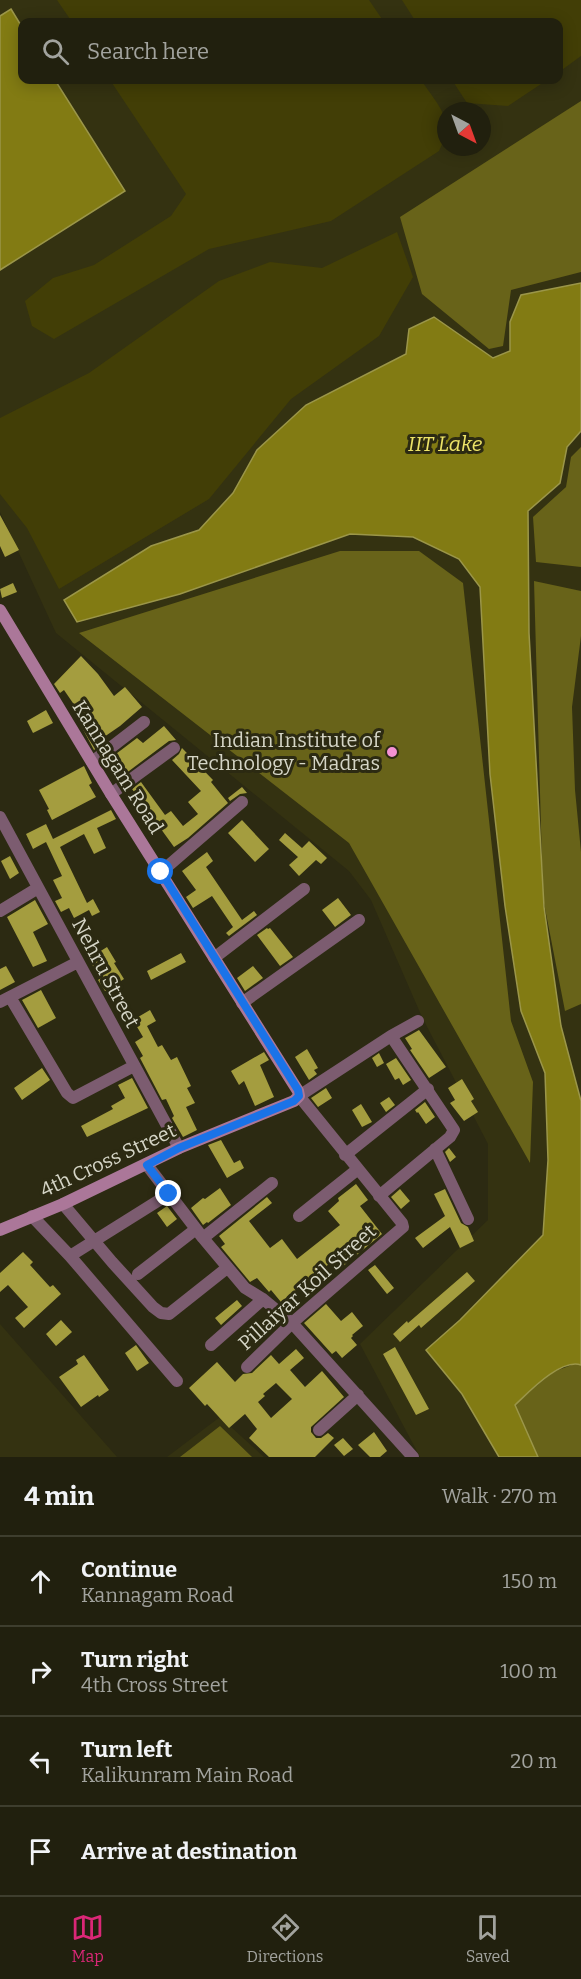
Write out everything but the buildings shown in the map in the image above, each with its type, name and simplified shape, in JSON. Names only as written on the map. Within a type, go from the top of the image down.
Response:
[{"type":"street","name":"Kannagam Road","points":[[0,610],[111,794],[298,1090],[299,1096]]},
{"type":"street","points":[[92,762],[144,722]]},
{"type":"street","points":[[111,794],[174,748]]},
{"type":"street","points":[[161,872],[242,802]]},
{"type":"street","name":"Nehru Street","points":[[0,817],[179,1148]]},
{"type":"street","points":[[0,911],[38,888]]},
{"type":"street","points":[[214,958],[304,889]]},
{"type":"street","points":[[242,1003],[358,920]]},
{"type":"street","points":[[78,962],[5,999],[67,1093],[73,1098],[134,1066]]},
{"type":"street","name":"4th Cross Street","points":[[0,1230],[63,1204],[179,1148],[294,1101],[391,1036],[418,1021]]},
{"type":"street","points":[[379,1196],[450,1137],[454,1131],[391,1036]]},
{"type":"street","points":[[345,1155],[428,1089]]},
{"type":"street","name":"Pillaiyar Koil Street","points":[[247,1367],[292,1323],[403,1227],[299,1096]]},
{"type":"street","points":[[435,1149],[468,1219]]},
{"type":"street","points":[[147,1165],[245,1288],[263,1299],[292,1323],[413,1457]]},
{"type":"street","points":[[299,1216],[358,1169]]},
{"type":"street","points":[[138,1274],[272,1183]]},
{"type":"street","points":[[70,1256],[169,1194]]},
{"type":"street","points":[[63,1204],[153,1307],[161,1313],[169,1314],[227,1268]]},
{"type":"street","points":[[32,1216],[70,1256],[177,1381]]},
{"type":"street","points":[[211,1345],[263,1299]]},
{"type":"street","points":[[319,1430],[358,1395]]},
{"type":"shaded area","name":"Indian Institute of Technology - Madras","points":[[0,0],[581,0],[581,1457],[420,1457],[360,1344],[488,1220],[488,1144],[422,1017],[371,900],[349,871],[56,633],[0,512]]},
{"type":"shaded area","points":[[57,0],[369,0],[381,18],[69,18]]},
{"type":"shaded area","points":[[402,0],[581,0],[581,56],[563,69],[563,18],[413,18]]},
{"type":"shaded area","points":[[113,84],[424,84],[437,103],[437,152],[331,221],[209,249],[54,339],[32,326],[25,301],[53,278],[94,265],[171,216],[186,194]]},
{"type":"shaded area","points":[[455,84],[541,84],[508,106],[491,105],[491,102],[466,102]]},
{"type":"shaded area","points":[[581,101],[581,272],[511,290],[503,346],[489,349],[422,294],[400,217]]},
{"type":"shaded area","points":[[397,232],[413,277],[379,336],[291,399],[209,499],[59,589],[27,528],[0,494],[0,418],[89,373],[219,281],[270,262],[322,268]]},
{"type":"shaded area","points":[[581,447],[581,567],[536,562],[533,517],[566,487],[571,457]]},
{"type":"shaded area","points":[[340,551],[419,551],[463,583],[511,1021],[533,1082],[530,1163],[349,843],[79,633]]},
{"type":"shaded area","points":[[534,581],[581,591],[581,636],[572,707],[575,790],[581,852],[581,1004],[565,1011],[543,898]]},
{"type":"shaded area","points":[[0,1324],[117,1457],[0,1457]]},
{"type":"shaded area","points":[[577,1363],[581,1365],[581,1457],[538,1457],[514,1405],[553,1372]]},
{"type":"shaded area","points":[[220,1417],[264,1457],[167,1457]]},
{"type":"shaded area","points":[[220,1426],[252,1457],[180,1457]]},
{"type":"water","points":[[11,9],[18,20],[18,84],[58,84],[125,191],[0,270],[0,16]]},
{"type":"water","name":"IIT Lake","points":[[581,283],[581,431],[567,447],[560,483],[528,511],[529,633],[544,907],[561,1026],[581,1101],[581,1365],[564,1366],[555,1371],[515,1405],[538,1457],[499,1457],[462,1394],[426,1350],[460,1320],[543,1235],[548,1160],[545,1073],[521,1011],[505,906],[490,774],[480,587],[459,559],[413,537],[350,534],[180,594],[77,622],[64,600],[151,546],[199,530],[233,493],[257,450],[306,405],[406,354],[409,329],[434,317],[493,358],[510,351],[510,322],[521,295]]},
{"type":"place","name":"Indian Institute of Technology - Madras","points":[[392,752]]},
{"type":"route","points":[[161,872],[298,1090],[299,1096],[294,1101],[179,1148],[147,1165],[169,1194]]}]
